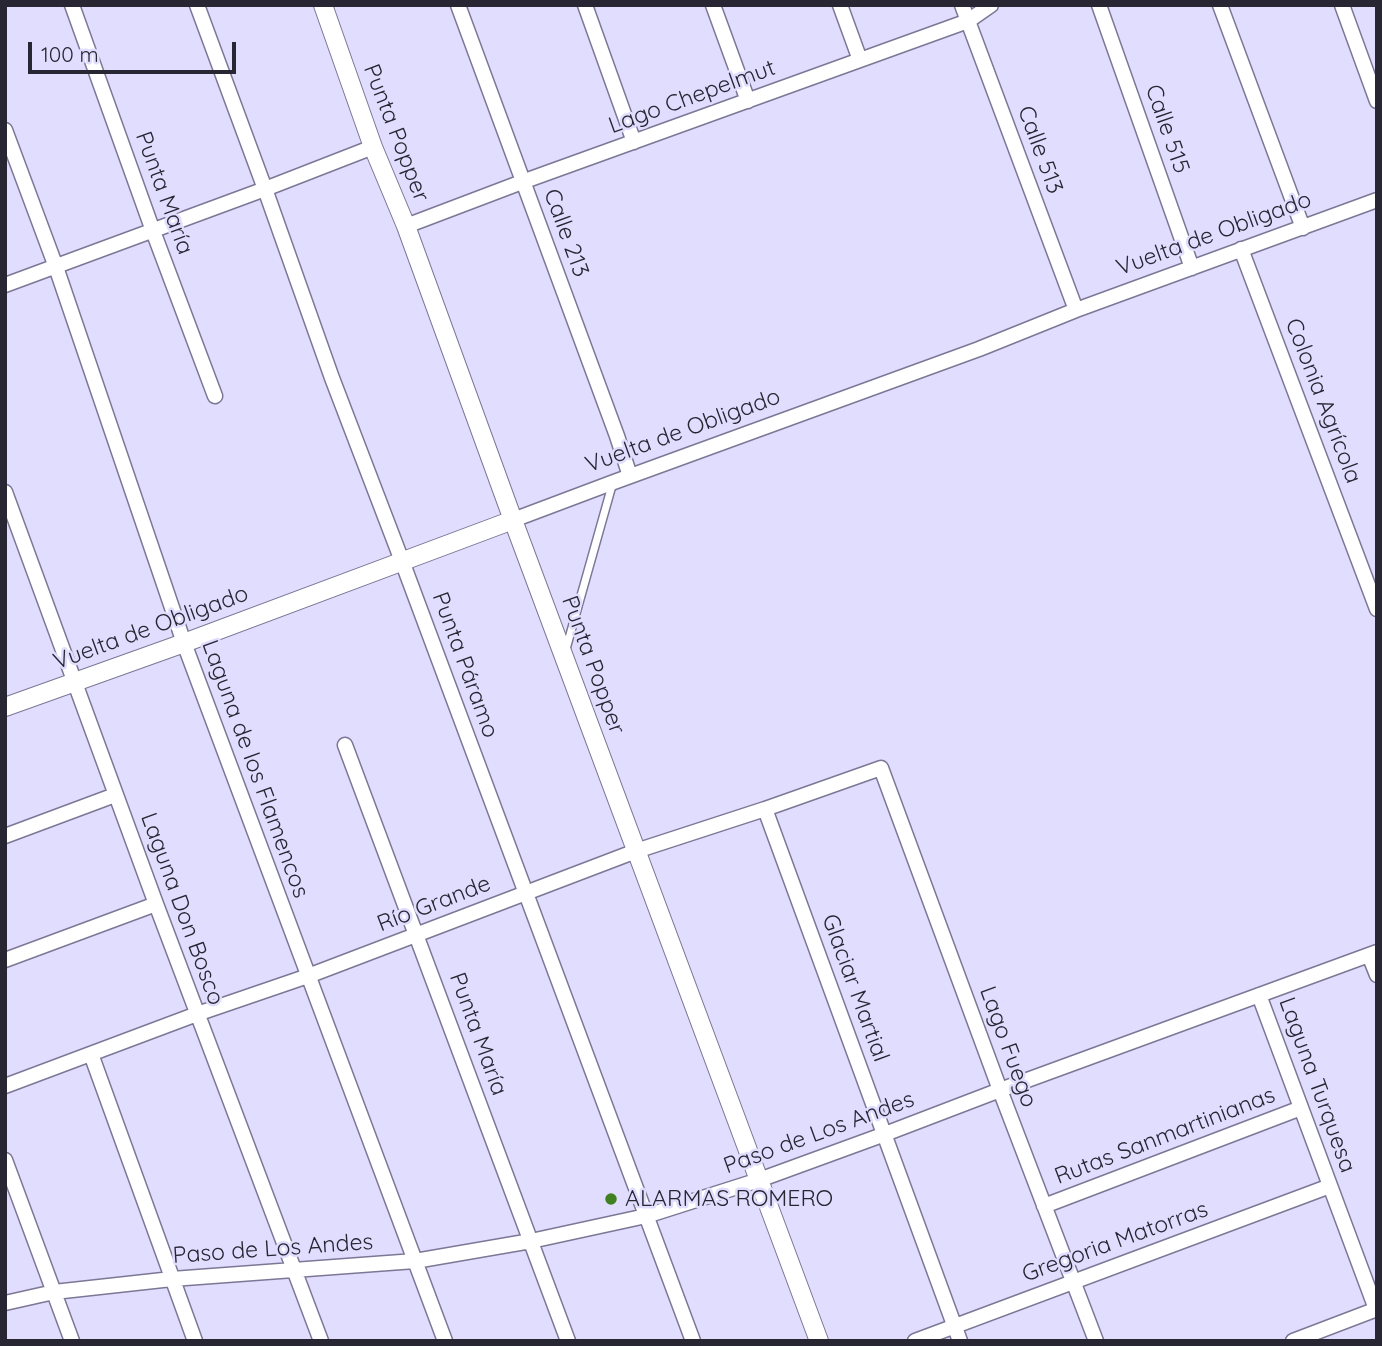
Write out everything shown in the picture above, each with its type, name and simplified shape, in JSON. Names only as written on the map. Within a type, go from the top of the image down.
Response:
[{"type":"street","name":"Punta María","points":[[72,5],[215,396]]},
{"type":"street","name":"Punta Páramo","points":[[197,5],[332,378],[693,1341]]},
{"type":"street","name":"Punta Popper","points":[[323,5],[373,147],[406,226],[819,1341]]},
{"type":"street","name":"Calle 213","points":[[458,5],[617,436],[629,476]]},
{"type":"street","points":[[585,5],[634,142]]},
{"type":"street","points":[[713,5],[748,101]]},
{"type":"street","points":[[840,5],[860,60]]},
{"type":"street","name":"Calle 513","points":[[962,5],[1076,310]]},
{"type":"street","name":"Lago Chepelmut","points":[[406,226],[968,21],[991,5]]},
{"type":"street","name":"Calle 515","points":[[1099,5],[1192,268]]},
{"type":"street","points":[[1220,5],[1303,228]]},
{"type":"street","points":[[1342,5],[1377,101]]},
{"type":"street","name":"Laguna de los Flamencos","points":[[5,130],[56,267],[184,643],[445,1341]]},
{"type":"street","points":[[5,285],[373,147]]},
{"type":"street","name":"Vuelta de Obligado","points":[[5,707],[1377,200]]},
{"type":"street","name":"Colonia Agrícola","points":[[1241,249],[1372,580],[1377,609]]},
{"type":"street","name":"Laguna Don Bosco","points":[[5,492],[156,904],[321,1341]]},
{"type":"street","name":"Punta María","points":[[345,745],[568,1341]]},
{"type":"street","name":"Río Grande","points":[[5,1086],[197,1014],[308,976],[636,851],[881,768]]},
{"type":"street","name":"Lago Fuego","points":[[881,768],[1096,1341]]},
{"type":"street","points":[[5,836],[116,795]]},
{"type":"street","name":"Glaciar Martial","points":[[765,809],[960,1341]]},
{"type":"street","points":[[5,960],[156,904]]},
{"type":"street","points":[[1373,954],[1377,975]]},
{"type":"street","name":"Paso de Los Andes","points":[[5,1303],[54,1293],[172,1279],[415,1261],[531,1241],[646,1216],[759,1180],[1373,954]]},
{"type":"street","name":"Laguna Turquesa","points":[[1259,995],[1377,1309]]},
{"type":"street","points":[[91,1054],[195,1341]]},
{"type":"street","name":"Rutas Sanmartinianas","points":[[1044,1206],[1301,1108]]},
{"type":"street","points":[[5,1160],[72,1341]]},
{"type":"street","name":"Gregoria Matorras","points":[[915,1341],[1330,1186]]},
{"type":"street","points":[[1293,1341],[1377,1309]]},
{"type":"lane","points":[[564,656],[614,482]]},
{"type":"place","name":"ALARMAS ROMERO","points":[[611,1199]]}]
